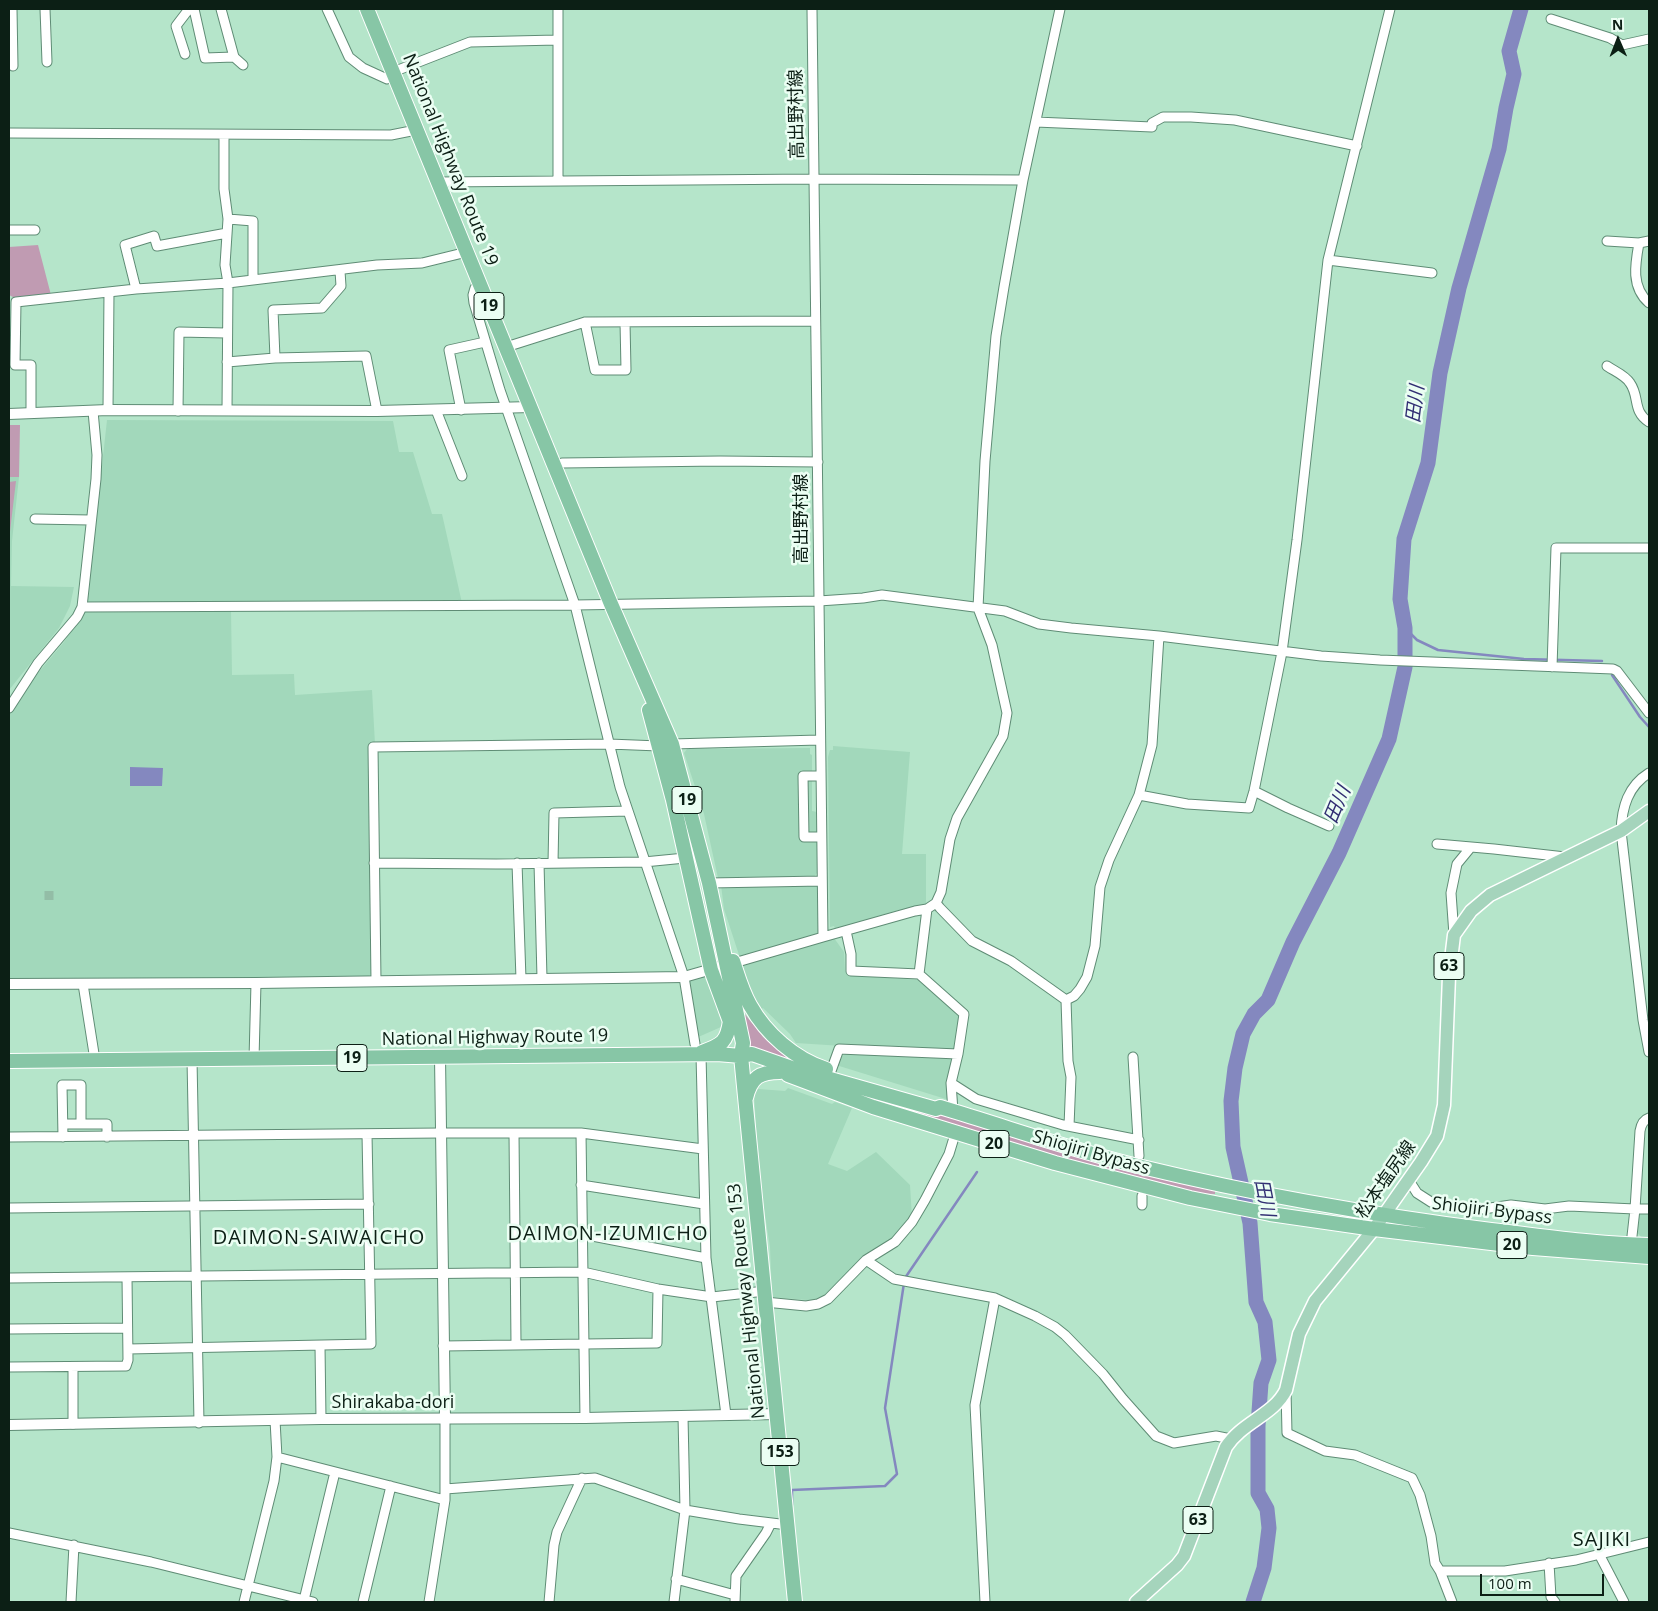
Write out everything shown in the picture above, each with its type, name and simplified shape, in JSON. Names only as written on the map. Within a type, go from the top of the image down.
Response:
[{"type":"highway","name":"National Highway Route 19","points":[[367,9],[611,604],[646,702],[666,745],[702,857],[730,964]]},
{"type":"highway","name":"National Highway Route 19","points":[[666,745],[673,800],[711,970],[730,1021],[735,1045],[741,1056]]},
{"type":"highway","points":[[730,964],[744,1043],[741,1056]]},
{"type":"highway","points":[[730,964],[750,1005],[761,1022],[797,1056],[813,1065],[937,1104],[946,1109]]},
{"type":"highway","points":[[697,1051],[714,1048],[722,1043],[726,1038],[730,1021]]},
{"type":"highway","name":"National Highway Route 19","points":[[9,1061],[440,1057],[697,1051],[741,1056]]},
{"type":"highway","name":"Shiojiri Bypass","points":[[741,1056],[752,1054],[841,1082],[936,1108],[946,1109],[1140,1167],[1269,1195],[1383,1215],[1590,1242],[1649,1245]]},
{"type":"highway","name":"Shiojiri Bypass","points":[[741,1056],[873,1107],[1097,1176],[1173,1194],[1270,1214],[1374,1229],[1533,1248],[1649,1257]]},
{"type":"highway","name":"National Highway Route 153","points":[[741,1056],[795,1602]]},
{"type":"highway","points":[[746,1102],[748,1089],[759,1075],[766,1072],[780,1072]]},
{"type":"main road","name":"松本塩尻線","points":[[1136,1602],[1177,1565],[1184,1556],[1220,1462],[1231,1439],[1282,1398],[1286,1390],[1299,1334],[1309,1312],[1324,1289],[1374,1229],[1422,1162],[1437,1136],[1444,1105],[1448,976],[1454,935],[1471,911],[1490,895],[1621,831],[1649,811]]},
{"type":"street","points":[[12,9],[13,66]]},
{"type":"street","points":[[45,9],[47,62]]},
{"type":"street","points":[[185,54],[176,26],[189,9]]},
{"type":"street","points":[[194,9],[205,58],[234,56]]},
{"type":"street","points":[[221,9],[234,56],[244,65]]},
{"type":"street","points":[[327,9],[349,57],[363,68],[387,79],[470,42],[557,40]]},
{"type":"street","points":[[558,9],[558,181]]},
{"type":"street","name":"高出野村線","points":[[812,9],[818,462],[819,740],[823,937]]},
{"type":"street","points":[[9,984],[256,983],[684,977],[846,930],[927,909],[936,903],[941,892],[950,839],[957,818],[1003,736],[1008,713],[992,646],[978,608],[985,460],[996,336],[1023,180],[1060,9]]},
{"type":"street","points":[[1139,795],[1187,804],[1249,808],[1282,652],[1297,540],[1328,260],[1390,9]]},
{"type":"street","points":[[1551,18],[1610,38],[1622,45],[1649,39]]},
{"type":"street","points":[[1036,122],[1152,127],[1152,123],[1163,118],[1191,117],[1234,120],[1357,146]]},
{"type":"street","points":[[9,133],[391,135],[416,130]]},
{"type":"street","points":[[224,134],[224,190],[228,219],[225,265],[228,283],[226,333],[228,410]]},
{"type":"street","points":[[437,182],[814,179],[1023,180]]},
{"type":"street","points":[[228,219],[254,221],[254,280]]},
{"type":"street","points":[[9,230],[35,230]]},
{"type":"street","points":[[136,289],[125,245],[154,236],[157,246],[227,233]]},
{"type":"street","points":[[1607,241],[1639,243],[1649,241]]},
{"type":"street","points":[[1639,243],[1635,265],[1635,280],[1644,298],[1649,303]]},
{"type":"street","points":[[31,413],[31,365],[15,365],[16,302],[136,289],[228,283],[376,265],[422,263],[467,252]]},
{"type":"street","points":[[1328,260],[1432,273]]},
{"type":"street","points":[[275,358],[273,310],[322,308],[341,286],[340,270]]},
{"type":"street","points":[[481,285],[476,288],[473,295],[485,342],[506,409],[575,605],[612,760],[644,862],[684,977],[697,1051],[703,1149],[706,1258],[726,1415]]},
{"type":"street","points":[[108,410],[110,292]]},
{"type":"street","points":[[506,347],[585,322],[815,321]]},
{"type":"street","points":[[585,322],[595,370],[626,370],[625,322]]},
{"type":"street","points":[[178,410],[178,332],[226,333]]},
{"type":"street","points":[[461,410],[449,350],[485,342]]},
{"type":"street","points":[[227,362],[275,358],[366,356],[377,411]]},
{"type":"street","points":[[1606,366],[1626,378],[1632,384],[1640,415],[1649,422]]},
{"type":"street","points":[[9,414],[93,410],[377,411],[530,407]]},
{"type":"street","points":[[9,708],[30,675],[77,617],[82,607],[97,456],[93,410]]},
{"type":"street","points":[[436,410],[462,476]]},
{"type":"street","points":[[554,465],[562,463],[720,461],[818,462]]},
{"type":"street","points":[[35,519],[90,520]]},
{"type":"street","points":[[1552,662],[1556,548],[1649,548]]},
{"type":"street","points":[[82,607],[575,605],[819,601],[882,595],[1005,611],[1039,624],[1159,636],[1321,656],[1418,661],[1552,662],[1613,669],[1617,671],[1649,713]]},
{"type":"street","points":[[1066,1000],[1074,996],[1087,977],[1095,946],[1100,887],[1109,860],[1139,795],[1152,745],[1159,636]]},
{"type":"street","points":[[376,981],[373,747],[666,745],[819,740]]},
{"type":"street","points":[[1649,773],[1640,778],[1628,794],[1622,815],[1621,831],[1642,1011],[1649,1052]]},
{"type":"street","points":[[820,776],[803,776],[804,837],[821,837]]},
{"type":"street","points":[[1254,791],[1329,826]]},
{"type":"street","points":[[553,863],[554,813],[628,811]]},
{"type":"street","points":[[1437,844],[1566,857]]},
{"type":"street","points":[[1454,935],[1451,893],[1457,864],[1472,847]]},
{"type":"street","points":[[374,863],[644,862],[702,857]]},
{"type":"street","points":[[517,863],[521,979]]},
{"type":"street","points":[[539,863],[542,978]]},
{"type":"street","points":[[692,886],[709,883],[822,881]]},
{"type":"street","points":[[936,903],[972,941],[1011,961],[1066,1000]]},
{"type":"street","points":[[919,974],[927,909]]},
{"type":"street","points":[[846,930],[852,954],[851,971],[919,974],[964,1014],[958,1054],[946,1109]]},
{"type":"street","points":[[254,1059],[256,983]]},
{"type":"street","points":[[84,984],[95,1060]]},
{"type":"street","points":[[1066,1000],[1068,1061],[1071,1077],[1069,1126]]},
{"type":"street","points":[[831,1071],[839,1049],[958,1054]]},
{"type":"street","points":[[429,1602],[445,1500],[440,1057]]},
{"type":"street","points":[[1133,1057],[1140,1156]]},
{"type":"street","points":[[192,1058],[199,1423]]},
{"type":"street","points":[[951,1083],[976,1099],[1069,1126],[1139,1140]]},
{"type":"street","points":[[63,1137],[62,1085],[80,1085],[81,1124]]},
{"type":"street","points":[[1631,1245],[1640,1131],[1642,1124],[1649,1118]]},
{"type":"street","points":[[63,1124],[107,1124],[107,1137]]},
{"type":"street","points":[[9,1278],[582,1272],[658,1289],[712,1297],[765,1296],[806,1306],[818,1304],[828,1299],[866,1260],[895,1242],[912,1222],[949,1154],[956,1132]]},
{"type":"street","points":[[514,1133],[516,1344]]},
{"type":"street","points":[[9,1137],[581,1133],[703,1149]]},
{"type":"street","points":[[581,1133],[585,1418]]},
{"type":"street","points":[[128,1348],[371,1344],[367,1134]]},
{"type":"street","points":[[1408,1179],[1417,1193],[1430,1202],[1460,1208],[1483,1209],[1511,1205],[1545,1209],[1569,1206],[1649,1209]]},
{"type":"street","points":[[582,1185],[704,1204]]},
{"type":"street","points":[[9,1208],[369,1204]]},
{"type":"street","points":[[582,1234],[706,1258]]},
{"type":"street","points":[[866,1260],[894,1279],[994,1298],[1055,1327],[1066,1335],[1103,1374],[1156,1436],[1174,1444],[1216,1436],[1231,1439]]},
{"type":"street","points":[[9,1367],[126,1366],[128,1360],[127,1277]]},
{"type":"street","points":[[443,1346],[658,1343],[658,1289]]},
{"type":"street","points":[[985,1602],[975,1405],[994,1298]]},
{"type":"street","points":[[9,1329],[127,1328]]},
{"type":"street","points":[[320,1346],[321,1419]]},
{"type":"street","points":[[73,1367],[74,1424]]},
{"type":"street","points":[[1286,1390],[1287,1433],[1325,1451],[1354,1455],[1412,1478],[1420,1495],[1431,1536],[1435,1563],[1452,1602]]},
{"type":"street","name":"Shirakaba-dori","points":[[9,1425],[199,1423],[321,1419],[585,1418],[777,1414]]},
{"type":"street","points":[[674,1602],[685,1510],[683,1416]]},
{"type":"street","points":[[244,1602],[274,1480],[277,1457],[275,1420]]},
{"type":"street","points":[[277,1457],[445,1500]]},
{"type":"street","points":[[304,1600],[335,1472]]},
{"type":"street","points":[[550,1602],[554,1545],[557,1532],[582,1478]]},
{"type":"street","points":[[445,1489],[595,1478],[685,1510],[788,1525]]},
{"type":"street","points":[[363,1602],[391,1486]]},
{"type":"street","points":[[676,1579],[735,1598],[736,1576],[771,1523]]},
{"type":"street","points":[[9,1533],[151,1562],[314,1602]]},
{"type":"street","points":[[1440,1571],[1505,1571],[1576,1560],[1649,1542]]},
{"type":"street","points":[[71,1602],[74,1545]]},
{"type":"street","points":[[1599,1554],[1624,1602]]},
{"type":"street","points":[[1549,1563],[1551,1597],[1554,1602]]},
{"type":"shaded area","points":[[38,245],[51,295],[15,298],[9,295],[9,247]]},
{"type":"shaded area","points":[[107,420],[393,421],[399,452],[413,452],[432,514],[442,514],[462,603],[87,603]]},
{"type":"shaded area","points":[[9,425],[20,425],[19,477],[9,477]]},
{"type":"shaded area","points":[[9,477],[19,477],[12,541],[11,586],[74,587],[70,606],[59,628],[9,690]]},
{"type":"shaded area","points":[[16,481],[9,540],[9,482]]},
{"type":"shaded area","points":[[86,609],[231,610],[232,675],[294,674],[295,695],[372,690],[375,744],[370,744],[369,866],[372,973],[368,977],[9,979],[9,714],[27,686],[64,642]]},
{"type":"shaded area","points":[[833,746],[910,752],[902,854],[926,854],[926,904],[835,929],[834,926],[830,927],[828,757],[830,750],[833,750]]},
{"type":"shaded area","points":[[810,748],[810,754],[812,755],[812,811],[817,812],[817,873],[814,877],[718,878],[704,814],[684,753],[687,749]]},
{"type":"shaded area","points":[[817,884],[818,934],[740,958],[724,909],[721,885]]},
{"type":"shaded area","points":[[834,938],[844,952],[845,971],[858,976],[921,980],[958,1014],[960,1020],[955,1049],[951,1053],[796,1043],[790,1034],[762,1009],[752,994],[741,965]]},
{"type":"shaded area","points":[[704,976],[715,1001],[722,1024],[721,1027],[696,1038],[688,980]]},
{"type":"shaded area","points":[[744,1013],[763,1037],[796,1064],[751,1047]]},
{"type":"shaded area","points":[[854,1051],[954,1058],[949,1100],[836,1065],[845,1054]]},
{"type":"shaded area","points":[[773,1064],[1049,1147],[1215,1191],[1215,1194],[1191,1193],[1148,1184],[878,1104]]},
{"type":"shaded area","points":[[788,1088],[832,1104],[835,1102],[852,1108],[828,1164],[847,1171],[876,1152],[910,1185],[912,1217],[887,1245],[853,1269],[851,1268],[828,1296],[818,1301],[772,1297],[770,1247],[759,1177],[754,1093],[758,1089],[785,1091]]},
{"type":"shaded area","points":[[1641,1210],[1649,1211],[1649,1237],[1641,1237],[1636,1231],[1638,1214]]},
{"type":"water","points":[[130,767],[163,768],[162,786],[130,786]]},
{"type":"waterway","name":"田川","points":[[1253,1602],[1264,1568],[1269,1528],[1267,1509],[1258,1493],[1258,1426],[1261,1383],[1269,1360],[1265,1322],[1256,1302],[1250,1223],[1233,1147],[1231,1101],[1235,1068],[1243,1034],[1254,1014],[1268,1000],[1293,942],[1339,853],[1389,739],[1405,667],[1405,628],[1400,599],[1404,539],[1428,463],[1440,373],[1459,288],[1499,149],[1514,74],[1509,51],[1521,9]]},
{"type":"waterway","points":[[1405,628],[1417,640],[1438,650],[1524,659],[1602,661]]},
{"type":"waterway","points":[[1612,675],[1640,717],[1649,727]]},
{"type":"waterway","points":[[905,1278],[977,1172]]},
{"type":"waterway","points":[[792,1505],[792,1490],[885,1486],[897,1474],[885,1408],[904,1283]]},
{"type":"tunnel","points":[[49,887],[49,900]]},
{"type":"district","name":"DAIMON-IZUMICHO","points":[[608,1234]]},
{"type":"district","name":"DAIMON-SAIWAICHO","points":[[319,1238]]},
{"type":"district","name":"SAJIKI","points":[[1602,1540]]}]
